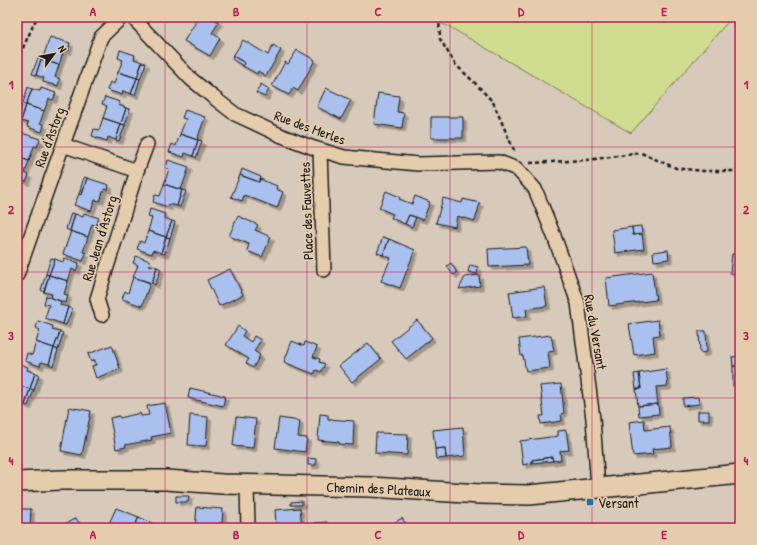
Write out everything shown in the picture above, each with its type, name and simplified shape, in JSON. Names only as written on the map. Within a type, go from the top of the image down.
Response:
[{"type":"street","name":"Rue d'Astorg","points":[[17,275],[20,258],[63,145],[101,37],[122,17]]},
{"type":"street","name":"Rue des Merles","points":[[132,17],[191,79],[212,97],[235,114],[282,136],[344,157],[418,164],[499,162],[520,163]]},
{"type":"street","name":"Rue Jean d'Astorg","points":[[102,315],[97,299],[137,170],[147,144]]},
{"type":"street","points":[[63,145],[137,170]]},
{"type":"street","name":"Place des Fauvettes","points":[[320,150],[324,270]]},
{"type":"street","name":"Rue du Versant","points":[[520,163],[534,189],[554,236],[578,303],[593,419],[598,488]]},
{"type":"street","name":"Chemin des Plateaux","points":[[17,482],[61,480],[166,480],[247,485],[370,487],[480,494],[529,495],[740,474]]},
{"type":"street","points":[[247,485],[248,528]]},
{"type":"path","points":[[17,61],[37,17]]},
{"type":"path","points":[[439,17],[440,39],[455,64],[493,102],[520,163],[587,160],[640,153],[676,168],[703,171],[740,171]]},
{"type":"green space","points":[[424,17],[732,17],[631,133],[448,26]]},
{"type":"building","points":[[199,17],[210,17],[219,22],[212,33],[220,38],[210,56],[184,41]]},
{"type":"building","points":[[50,37],[70,43],[68,51],[64,50],[59,65],[42,60]]},
{"type":"building","points":[[243,40],[268,55],[273,45],[281,50],[266,76],[258,71],[257,74],[243,66],[245,63],[233,56]]},
{"type":"building","points":[[120,50],[135,55],[134,59],[142,62],[137,78],[118,72],[123,60],[118,58]]},
{"type":"building","points":[[297,50],[315,60],[298,91],[293,88],[289,95],[272,86],[285,62],[288,64]]},
{"type":"building","points":[[233,56],[245,63],[243,66],[232,59]]},
{"type":"building","points":[[38,58],[41,59],[36,75],[32,74]]},
{"type":"building","points":[[41,59],[59,65],[55,77],[60,79],[58,86],[43,82],[44,78],[36,75]]},
{"type":"building","points":[[142,62],[146,63],[140,79],[137,78]]},
{"type":"building","points":[[118,72],[137,78],[131,94],[123,91],[122,95],[107,90],[110,82],[114,84]]},
{"type":"building","points":[[137,78],[140,79],[135,95],[131,94]]},
{"type":"building","points":[[261,84],[269,89],[265,97],[256,93]]},
{"type":"building","points":[[28,87],[32,89],[26,105],[23,103]]},
{"type":"building","points":[[41,88],[56,93],[53,100],[49,99],[44,111],[26,105],[32,89],[40,91]]},
{"type":"building","points":[[326,88],[351,100],[341,119],[317,107]]},
{"type":"building","points":[[378,93],[399,96],[397,112],[404,113],[402,128],[374,124]]},
{"type":"building","points":[[105,97],[120,102],[118,105],[126,108],[121,124],[103,118],[107,106],[102,104]]},
{"type":"building","points":[[23,103],[26,105],[21,121],[17,119]]},
{"type":"building","points":[[26,105],[44,111],[40,123],[44,125],[42,132],[27,127],[28,123],[21,121]]},
{"type":"building","points":[[126,108],[130,109],[125,125],[121,124]]},
{"type":"building","points":[[185,110],[205,117],[197,140],[180,134],[186,119],[182,118]]},
{"type":"building","points":[[431,117],[463,117],[463,138],[431,138]]},
{"type":"building","points":[[103,118],[121,124],[116,140],[108,137],[107,141],[92,136],[94,129],[99,130]]},
{"type":"building","points":[[121,124],[125,125],[119,141],[116,140]]},
{"type":"building","points":[[19,132],[40,139],[37,147],[34,146],[29,161],[17,157],[17,139]]},
{"type":"building","points":[[180,134],[198,140],[193,156],[185,153],[184,157],[169,152],[172,144],[176,146]]},
{"type":"building","points":[[198,140],[202,141],[196,158],[193,156]]},
{"type":"building","points":[[17,157],[29,161],[25,173],[29,175],[26,182],[17,179]]},
{"type":"building","points":[[168,160],[189,167],[181,190],[164,184],[169,169],[166,168]]},
{"type":"building","points":[[242,169],[261,177],[259,182],[240,175]]},
{"type":"building","points":[[240,175],[259,182],[260,179],[277,186],[276,189],[283,192],[277,208],[244,195],[242,201],[231,197]]},
{"type":"building","points":[[84,177],[87,178],[82,195],[79,194]]},
{"type":"building","points":[[87,178],[109,185],[108,190],[104,189],[100,201],[95,200],[91,211],[74,205],[79,194],[82,195]]},
{"type":"building","points":[[164,184],[182,190],[177,206],[169,204],[168,207],[153,202],[155,195],[160,196]]},
{"type":"building","points":[[182,190],[186,191],[180,207],[177,206]]},
{"type":"building","points":[[386,191],[400,197],[399,199],[412,204],[415,196],[430,202],[423,220],[409,215],[405,224],[391,218],[393,214],[379,208]]},
{"type":"building","points":[[443,198],[462,203],[463,199],[480,203],[475,221],[457,216],[455,227],[436,223]]},
{"type":"building","points":[[150,209],[165,214],[164,218],[172,221],[166,237],[148,231],[152,218],[148,217]]},
{"type":"building","points":[[71,213],[75,214],[70,231],[66,229]]},
{"type":"building","points":[[84,213],[99,218],[96,226],[92,224],[88,237],[70,231],[75,214],[83,217]]},
{"type":"building","points":[[409,215],[416,217],[412,227],[405,224]]},
{"type":"building","points":[[238,216],[258,225],[255,230],[271,237],[262,257],[247,251],[249,244],[229,236]]},
{"type":"building","points":[[172,221],[175,222],[170,238],[166,237]]},
{"type":"building","points":[[641,226],[642,234],[633,235],[632,227]]},
{"type":"building","points":[[632,227],[633,235],[642,234],[644,249],[615,253],[612,230]]},
{"type":"building","points":[[71,231],[88,237],[83,252],[86,253],[83,261],[63,254]]},
{"type":"building","points":[[148,231],[166,237],[161,253],[153,250],[152,254],[137,249],[140,241],[144,243]]},
{"type":"building","points":[[166,237],[170,238],[165,254],[161,253]]},
{"type":"building","points":[[383,237],[389,239],[383,255],[377,253]]},
{"type":"building","points":[[389,239],[415,250],[400,288],[381,281],[391,258],[383,255]]},
{"type":"building","points":[[526,247],[528,265],[489,267],[488,249]]},
{"type":"building","points":[[668,250],[669,259],[654,261],[653,252]]},
{"type":"building","points":[[732,254],[740,255],[740,274],[730,273]]},
{"type":"building","points":[[136,256],[150,261],[149,265],[157,267],[152,283],[133,277],[138,265],[133,263]]},
{"type":"building","points":[[51,258],[55,259],[49,275],[46,274]]},
{"type":"building","points":[[64,258],[79,263],[76,271],[72,269],[68,281],[49,275],[55,259],[63,262]]},
{"type":"building","points":[[451,263],[457,273],[453,275],[447,266]]},
{"type":"building","points":[[470,265],[478,267],[477,274],[468,272]]},
{"type":"building","points":[[157,267],[161,269],[155,285],[152,283]]},
{"type":"building","points":[[230,269],[243,295],[219,306],[207,280]]},
{"type":"building","points":[[652,272],[656,300],[609,306],[606,278]]},
{"type":"building","points":[[46,274],[49,275],[44,292],[41,290]]},
{"type":"building","points":[[49,275],[68,281],[64,294],[68,295],[66,303],[51,298],[52,294],[44,292]]},
{"type":"building","points":[[479,275],[480,286],[459,289],[465,277]]},
{"type":"building","points":[[133,277],[150,283],[142,306],[122,299],[125,291],[128,293]]},
{"type":"building","points":[[544,287],[547,306],[526,309],[527,316],[513,318],[509,292]]},
{"type":"building","points":[[46,296],[61,301],[60,305],[68,307],[63,324],[45,318],[49,305],[44,304]]},
{"type":"building","points":[[68,307],[72,309],[66,325],[63,324]]},
{"type":"building","points":[[417,320],[432,338],[406,359],[391,341]]},
{"type":"building","points":[[658,320],[660,335],[653,336],[655,352],[634,355],[629,324]]},
{"type":"building","points":[[38,321],[53,326],[52,330],[60,332],[54,348],[36,342],[40,330],[36,328]]},
{"type":"building","points":[[238,326],[245,331],[242,336],[251,342],[254,336],[261,340],[254,351],[260,355],[253,368],[246,363],[249,359],[226,345]]},
{"type":"building","points":[[699,331],[706,331],[707,352],[700,353]]},
{"type":"building","points":[[60,332],[63,333],[58,350],[54,348]]},
{"type":"building","points":[[551,335],[554,351],[548,352],[550,368],[526,371],[523,356],[521,356],[519,339]]},
{"type":"building","points":[[292,341],[304,346],[305,342],[317,347],[313,357],[320,359],[319,362],[325,364],[321,372],[316,370],[314,374],[284,362]]},
{"type":"building","points":[[36,342],[54,348],[49,364],[41,362],[40,366],[25,361],[27,353],[32,355]]},
{"type":"building","points":[[368,343],[381,359],[352,382],[339,366]]},
{"type":"building","points":[[112,345],[120,369],[96,378],[92,366],[96,365],[95,360],[91,362],[88,354]]},
{"type":"building","points":[[54,348],[58,350],[53,366],[49,364]]},
{"type":"building","points":[[740,356],[740,366],[733,366],[732,357]]},
{"type":"building","points":[[17,363],[28,367],[27,370],[35,373],[30,389],[17,385]]},
{"type":"building","points":[[733,366],[740,366],[740,386],[733,386]]},
{"type":"building","points":[[666,369],[668,386],[656,387],[658,404],[638,406],[636,389],[641,389],[639,373]]},
{"type":"building","points":[[35,373],[39,374],[34,390],[30,389]]},
{"type":"building","points":[[639,373],[641,389],[636,389],[634,374]]},
{"type":"building","points":[[561,384],[564,413],[561,414],[562,421],[541,424],[540,416],[544,416],[540,386]]},
{"type":"building","points":[[17,385],[30,389],[25,405],[17,402]]},
{"type":"building","points":[[190,388],[225,396],[223,406],[188,398]]},
{"type":"building","points":[[30,389],[34,390],[28,406],[25,405]]},
{"type":"building","points":[[698,397],[699,404],[683,406],[683,398]]},
{"type":"building","points":[[165,403],[171,433],[151,437],[152,440],[125,445],[126,447],[116,449],[110,418],[119,416],[120,418],[140,413],[141,416],[149,415],[147,406]]},
{"type":"building","points":[[658,404],[659,414],[639,416],[638,406]]},
{"type":"building","points":[[69,407],[91,411],[82,455],[61,451]]},
{"type":"building","points":[[698,411],[709,411],[709,420],[698,420]]},
{"type":"building","points":[[320,414],[328,415],[328,419],[354,421],[353,445],[318,440]]},
{"type":"building","points":[[190,415],[208,417],[206,446],[188,445]]},
{"type":"building","points":[[236,417],[256,419],[253,448],[233,446]]},
{"type":"building","points":[[279,418],[300,421],[298,437],[307,438],[305,452],[275,448]]},
{"type":"building","points":[[644,420],[645,430],[670,427],[672,447],[652,449],[653,454],[633,456],[629,422]]},
{"type":"building","points":[[463,427],[465,456],[446,458],[445,448],[435,449],[433,430]]},
{"type":"building","points":[[566,430],[569,450],[560,451],[561,460],[553,461],[552,457],[532,460],[532,463],[523,465],[520,441],[558,436],[558,431]]},
{"type":"building","points":[[376,433],[408,434],[407,455],[375,453]]},
{"type":"building","points":[[445,448],[446,458],[436,459],[435,449]]},
{"type":"building","points":[[552,457],[553,461],[532,463],[532,460]]},
{"type":"building","points":[[308,458],[316,459],[316,465],[308,465]]},
{"type":"building","points":[[176,496],[189,496],[188,502],[176,502]]},
{"type":"building","points":[[302,501],[302,505],[291,505],[291,502]]},
{"type":"building","points":[[197,507],[223,509],[222,523],[219,523],[219,526],[227,528],[195,528]]},
{"type":"building","points":[[116,508],[139,517],[134,528],[107,528]]},
{"type":"building","points":[[300,508],[302,528],[270,528],[279,527],[278,523],[276,524],[275,510]]},
{"type":"building","points":[[17,509],[31,509],[30,528],[17,528]]},
{"type":"building","points":[[139,517],[162,528],[134,528]]},
{"type":"building","points":[[76,518],[82,528],[58,528]]},
{"type":"building","points":[[402,518],[408,528],[386,528]]},
{"type":"building","points":[[327,522],[330,528],[315,528],[315,523]]},
{"type":"place","name":"Versant","points":[[590,502]]}]
